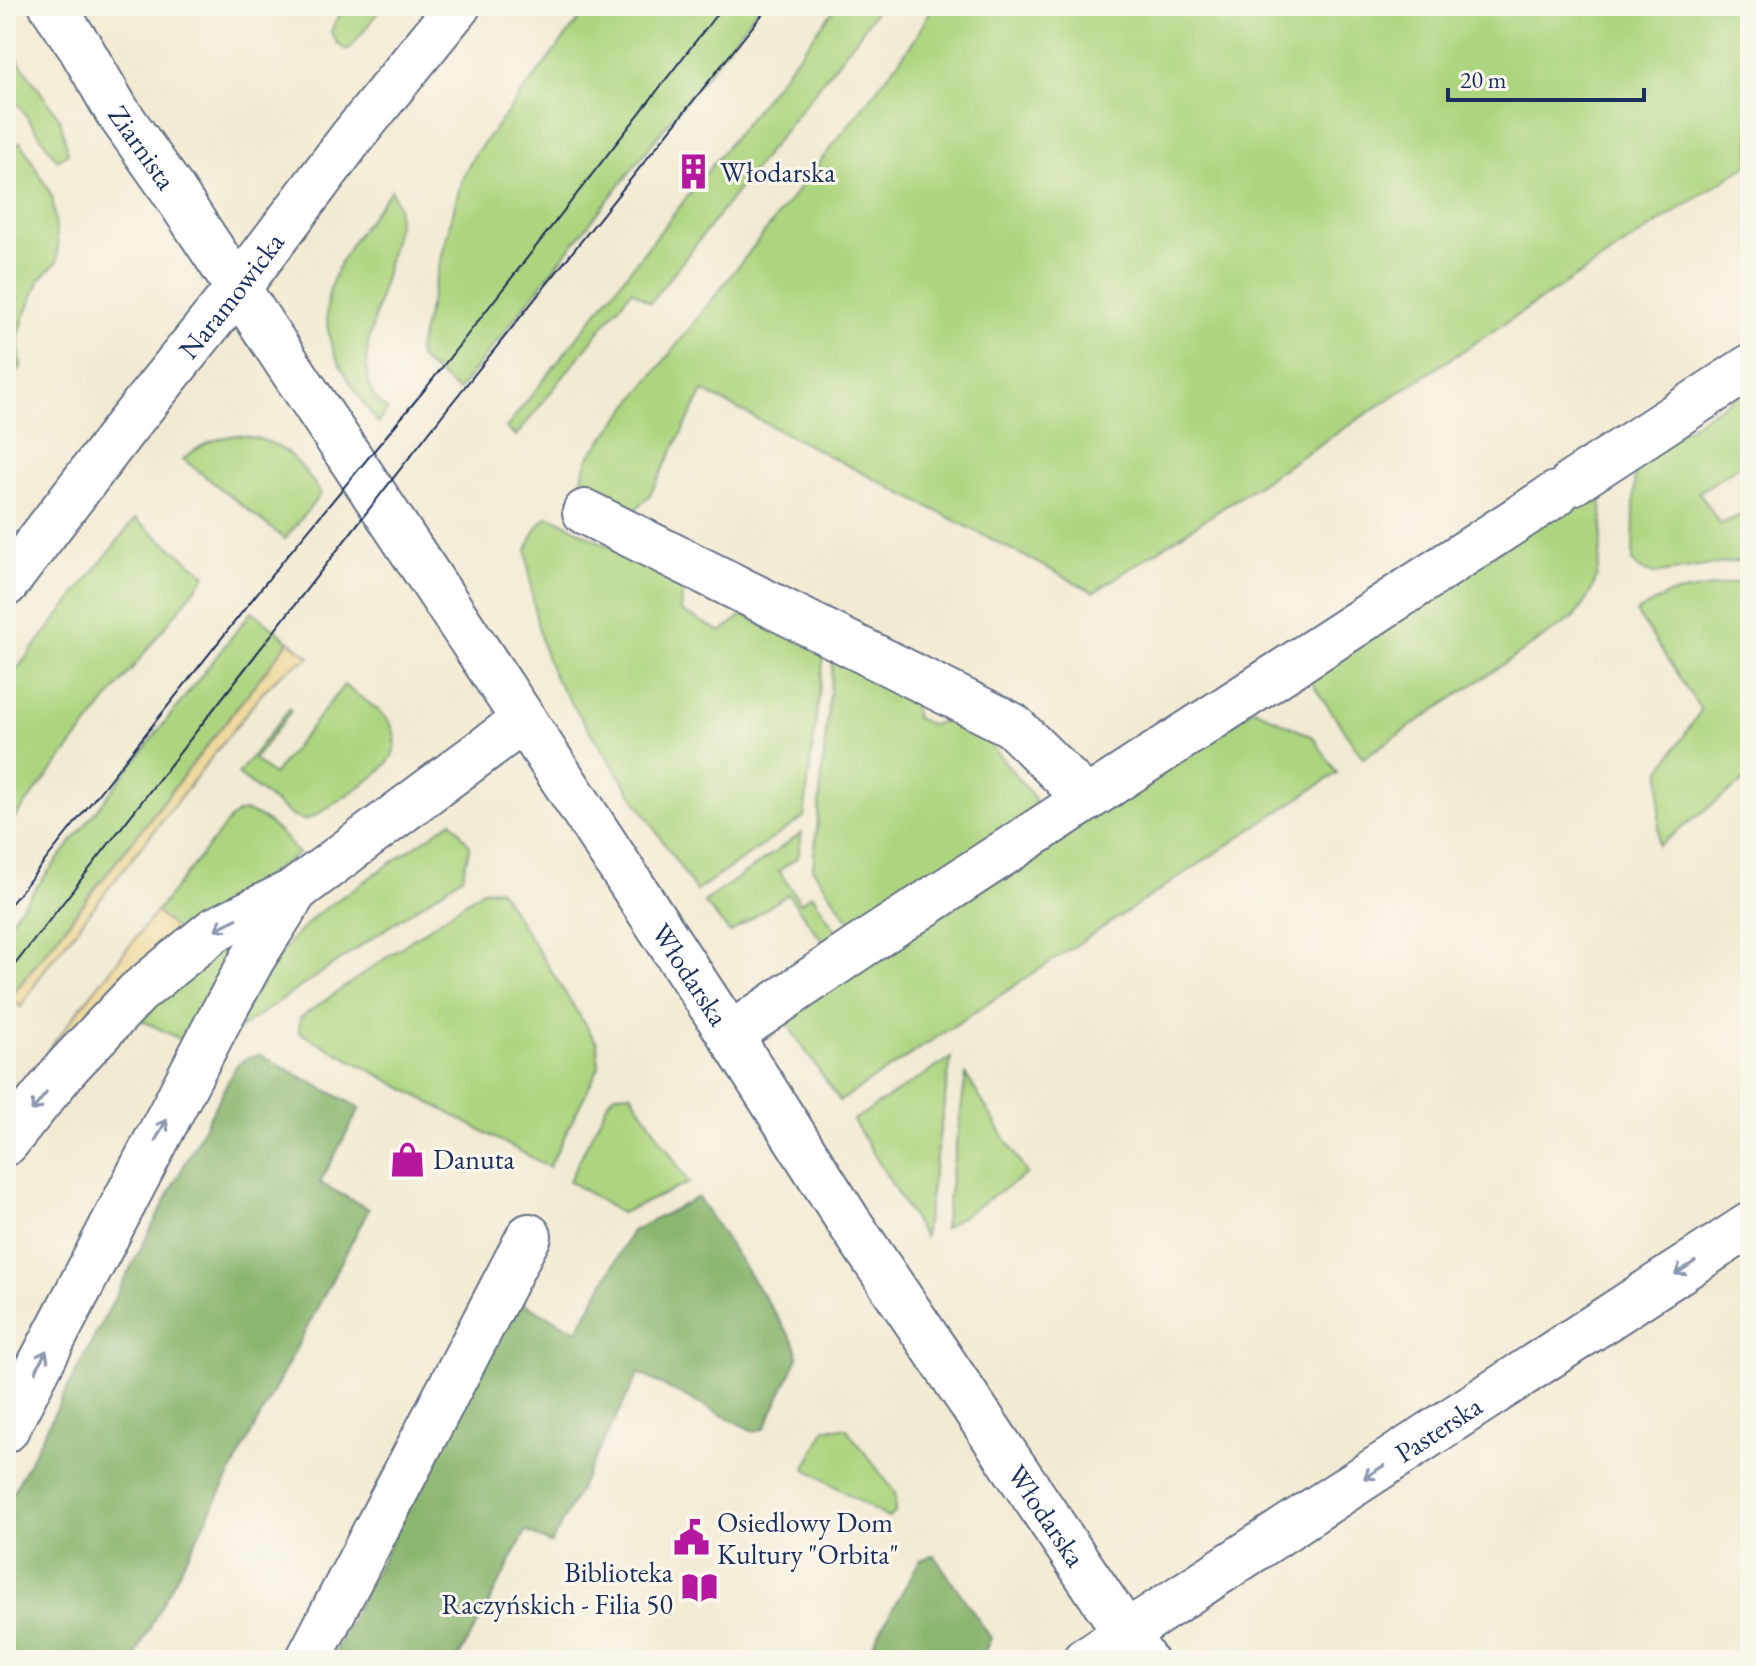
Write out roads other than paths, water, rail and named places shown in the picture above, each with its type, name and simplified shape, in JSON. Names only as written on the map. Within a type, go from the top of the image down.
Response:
[{"type":"street","name":"Ziarnista","points":[[52,6],[117,111],[238,288]]},
{"type":"street","name":"Naramowicka","points":[[6,584],[352,137],[458,6]]},
{"type":"street","name":"Włodarska","points":[[238,288],[524,720],[849,1222],[1135,1647]]},
{"type":"street","points":[[730,1035],[858,948],[1750,367]]},
{"type":"street","points":[[585,512],[1012,725],[1087,799]]},
{"type":"street","points":[[6,1143],[68,1066],[137,993],[214,930],[296,890],[524,720]]},
{"type":"street","points":[[6,1430],[219,1020],[296,890]]},
{"type":"street","name":"Pasterska","points":[[1085,1660],[1135,1647],[1750,1225]]},
{"type":"street","points":[[308,1660],[529,1236]]},
{"type":"tram line","points":[[6,910],[286,557],[426,388],[723,6]]},
{"type":"tram line","points":[[6,976],[447,409],[769,6]]},
{"type":"place","name":"Włodarska","points":[[694,172]]},
{"type":"place","name":"Danuta","points":[[407,1159]]},
{"type":"place","name":"Osiedlowy Dom Kultury \"Orbita\"","points":[[691,1538]]},
{"type":"place","name":"Biblioteka Raczyńskich - Filia 50","points":[[699,1588]]}]
